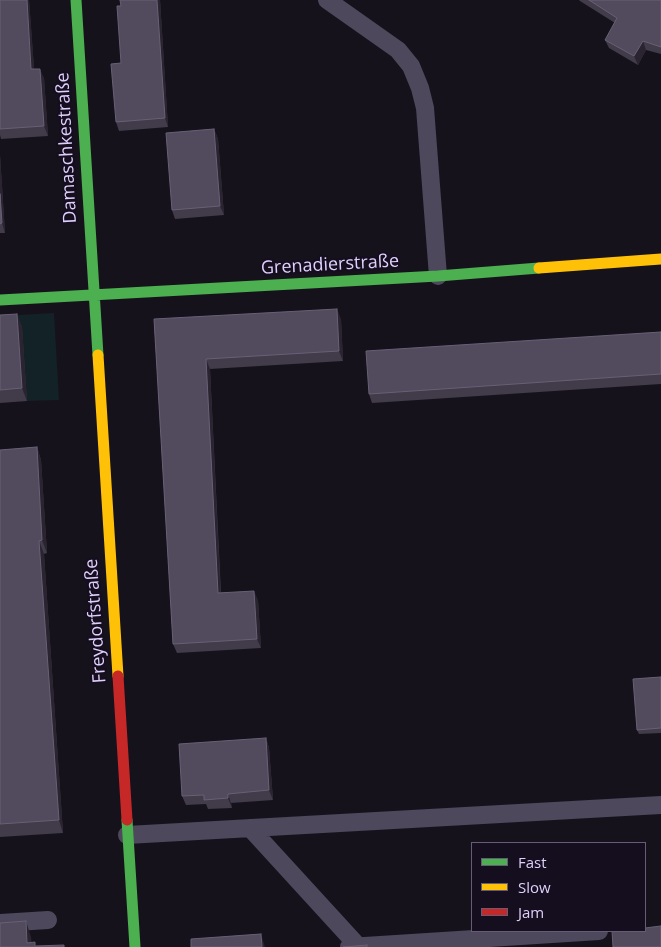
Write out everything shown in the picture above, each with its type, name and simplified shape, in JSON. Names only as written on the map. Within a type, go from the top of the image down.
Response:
[{"type":"street","name":"Damaschkestraße","points":[[76,0],[93,293]]},
{"type":"street","name":"Grenadierstraße","points":[[0,300],[93,293],[438,276],[661,259]]},
{"type":"street","name":"Freydorfstraße","points":[[93,293],[134,947]]},
{"type":"lane","points":[[327,0],[398,50],[411,66],[420,88],[425,108],[438,276]]},
{"type":"lane","points":[[127,835],[661,805]]},
{"type":"lane","points":[[250,828],[353,947],[584,932]]},
{"type":"lane","points":[[0,922],[48,920]]},
{"type":"shaded area","points":[[54,313],[59,400],[27,401],[22,327],[0,316]]},
{"type":"building","points":[[0,0],[27,0],[31,69],[40,69],[44,126],[0,129]]},
{"type":"building","points":[[120,0],[157,0],[165,118],[116,122],[111,64],[121,63],[117,6],[121,6]]},
{"type":"building","points":[[589,0],[661,0],[661,47],[643,41],[634,56],[605,40],[617,18]]},
{"type":"building","points":[[214,129],[220,206],[172,210],[166,133]]},
{"type":"building","points":[[0,194],[2,223],[0,224]]},
{"type":"building","points":[[337,309],[339,351],[206,359],[218,593],[254,591],[257,639],[173,644],[154,319]]},
{"type":"building","points":[[17,314],[22,388],[0,390],[0,315]]},
{"type":"building","points":[[661,332],[661,374],[369,394],[366,351]]},
{"type":"building","points":[[37,447],[42,540],[39,541],[59,820],[0,824],[0,450]]},
{"type":"building","points":[[661,677],[661,728],[637,730],[633,679]]},
{"type":"building","points":[[266,738],[269,790],[228,794],[228,798],[204,800],[204,795],[182,796],[179,744]]},
{"type":"building","points":[[26,921],[27,943],[35,942],[35,946],[64,945],[64,947],[0,947],[0,923]]},
{"type":"building","points":[[661,926],[661,947],[613,947],[612,932],[646,932],[646,928]]},
{"type":"building","points":[[261,934],[262,947],[191,947],[191,939]]},
{"type":"building","points":[[367,945],[367,947],[343,947]]},
{"type":"traffic: fast","points":[[76,0],[98,355]]},
{"type":"traffic: fast","points":[[0,300],[438,276],[539,268]]},
{"type":"traffic: fast","points":[[127,820],[135,947]]},
{"type":"traffic: slow","points":[[539,268],[661,259]]},
{"type":"traffic: slow","points":[[98,355],[118,676]]},
{"type":"traffic: jam","points":[[118,676],[127,820]]}]
